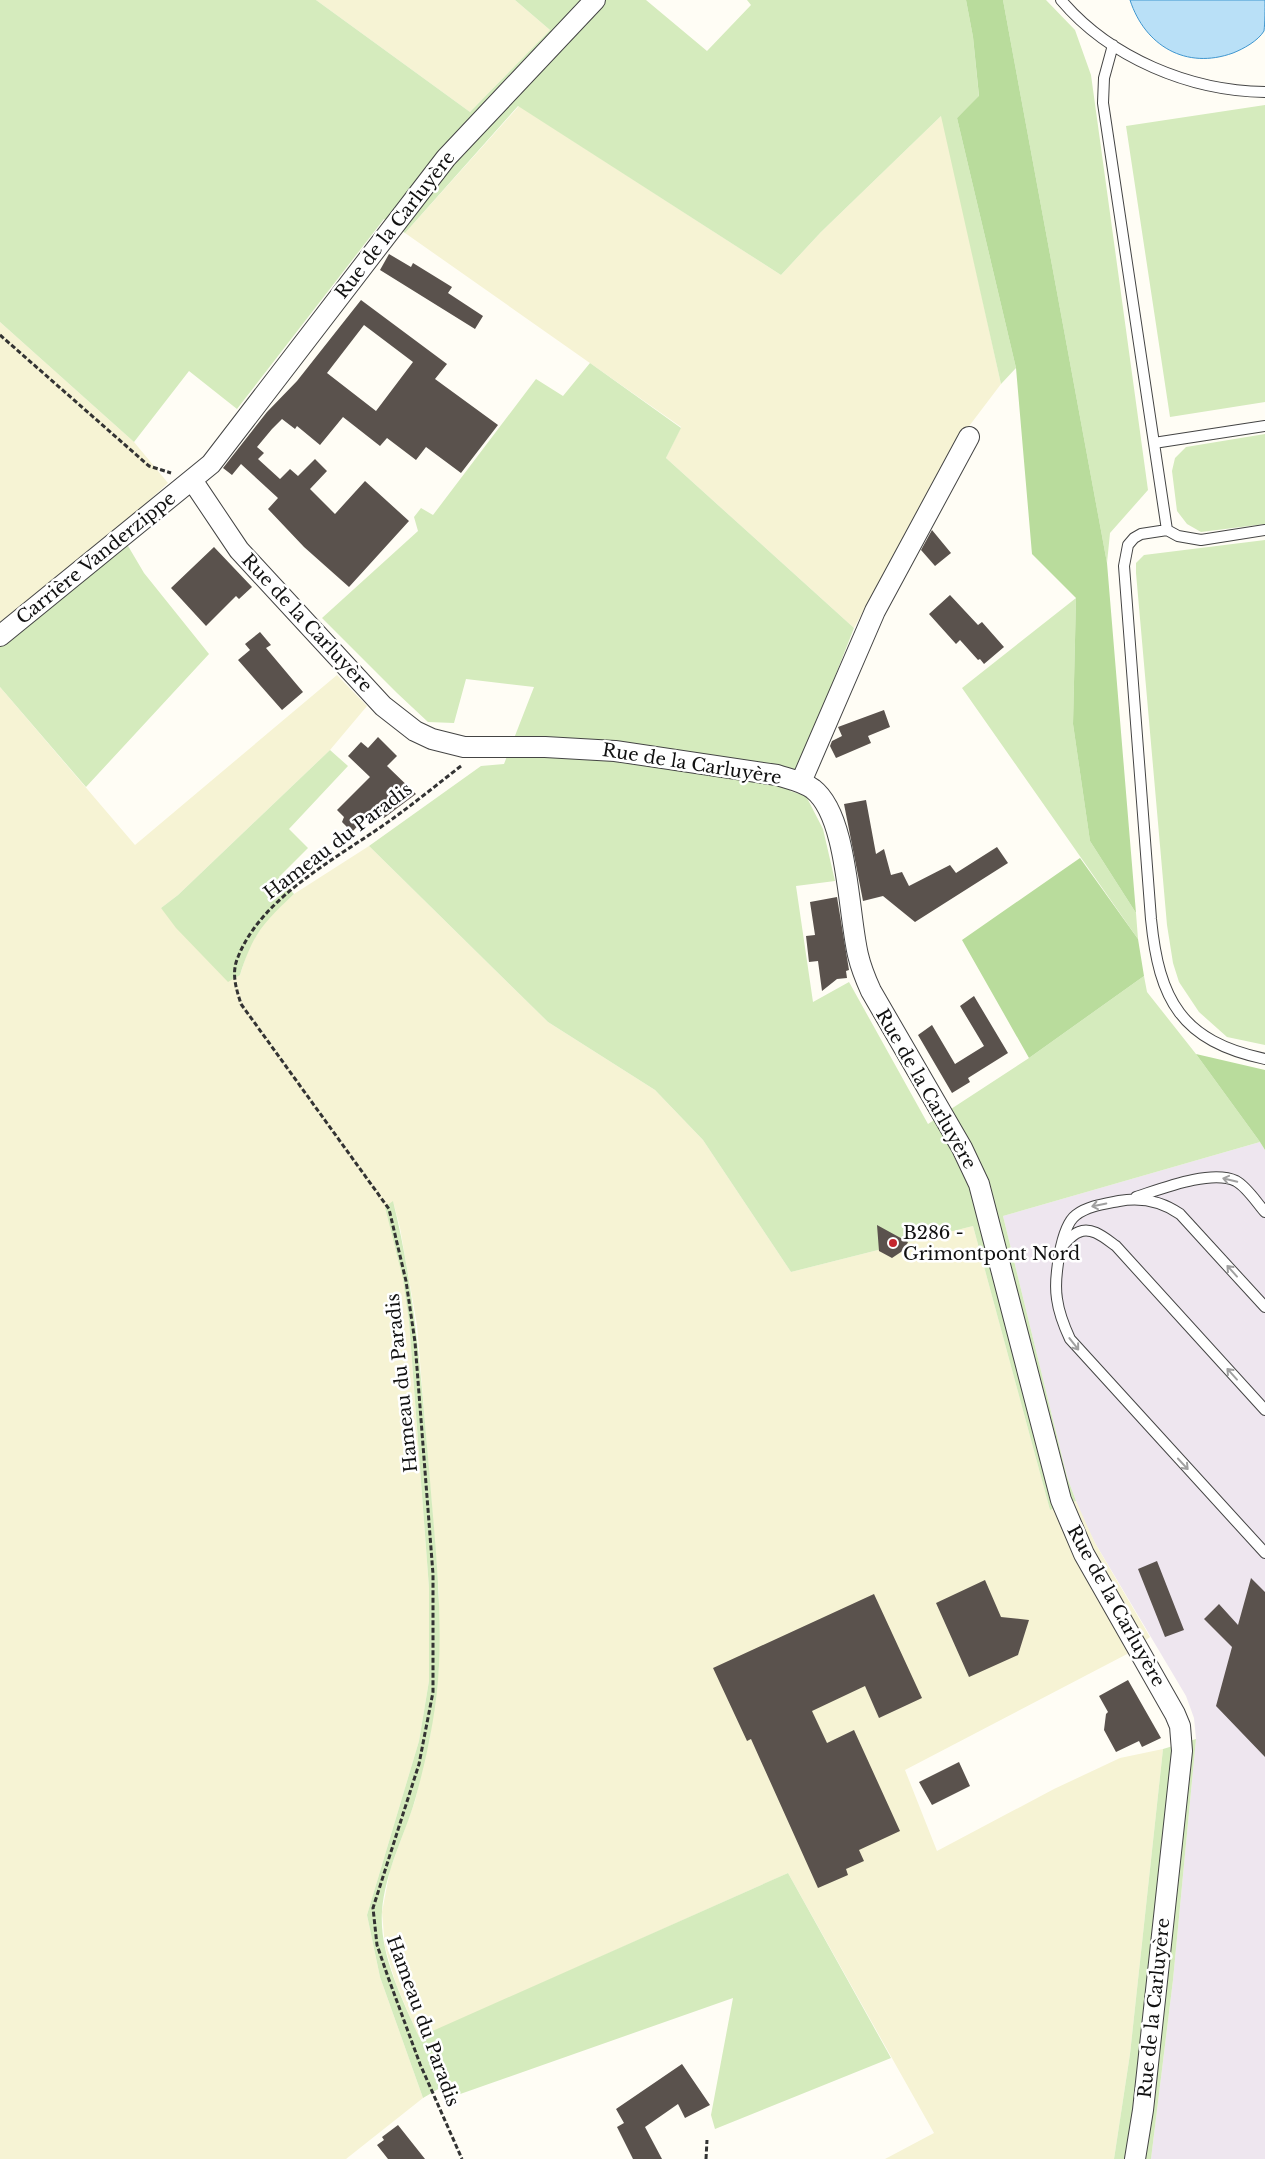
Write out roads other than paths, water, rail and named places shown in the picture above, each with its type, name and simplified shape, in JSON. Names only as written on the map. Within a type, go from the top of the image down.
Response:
[{"type":"street","name":"Rue de la Carluyère","points":[[595,0],[446,158],[227,444],[211,464],[192,480],[239,550],[383,706],[415,731],[432,739],[464,747],[545,747],[615,751],[777,775],[801,782],[813,789],[829,808],[835,823],[858,956],[864,976],[962,1148],[979,1184],[1061,1500],[1068,1520],[1084,1554],[1176,1714],[1180,1726],[1182,1751],[1144,2100],[1135,2159]]},
{"type":"street","points":[[801,782],[875,611],[969,437]]},
{"type":"street","name":"Carrière Vanderzippe","points":[[0,636],[192,480]]},
{"type":"lane","points":[[1061,0],[1071,12],[1113,45],[1134,58],[1180,78],[1228,89],[1265,92]]},
{"type":"lane","points":[[1113,45],[1104,78],[1103,103],[1167,530]]},
{"type":"lane","points":[[1154,443],[1265,426]]},
{"type":"lane","points":[[1265,530],[1201,540],[1178,536],[1167,530],[1141,534],[1134,538],[1125,554],[1124,566],[1156,961],[1172,1002],[1194,1028],[1217,1045],[1265,1059]]},
{"type":"lane","points":[[1265,1212],[1238,1182],[1226,1178],[1191,1180],[1123,1200],[1089,1207],[1074,1216],[1066,1232],[1058,1262],[1057,1297],[1061,1320],[1070,1339],[1265,1553]]},
{"type":"lane","points":[[1123,1200],[1150,1200],[1168,1205],[1180,1214],[1265,1308]]},
{"type":"lane","points":[[1063,1245],[1078,1232],[1089,1230],[1102,1235],[1116,1246],[1265,1410]]},
{"type":"water","points":[[1130,0],[1265,0],[1264,31],[1246,47],[1233,53],[1216,57],[1199,58],[1184,56],[1170,50],[1146,30]]},
{"type":"place","name":"B286 - Grimontpont Nord","points":[[893,1243]]}]
